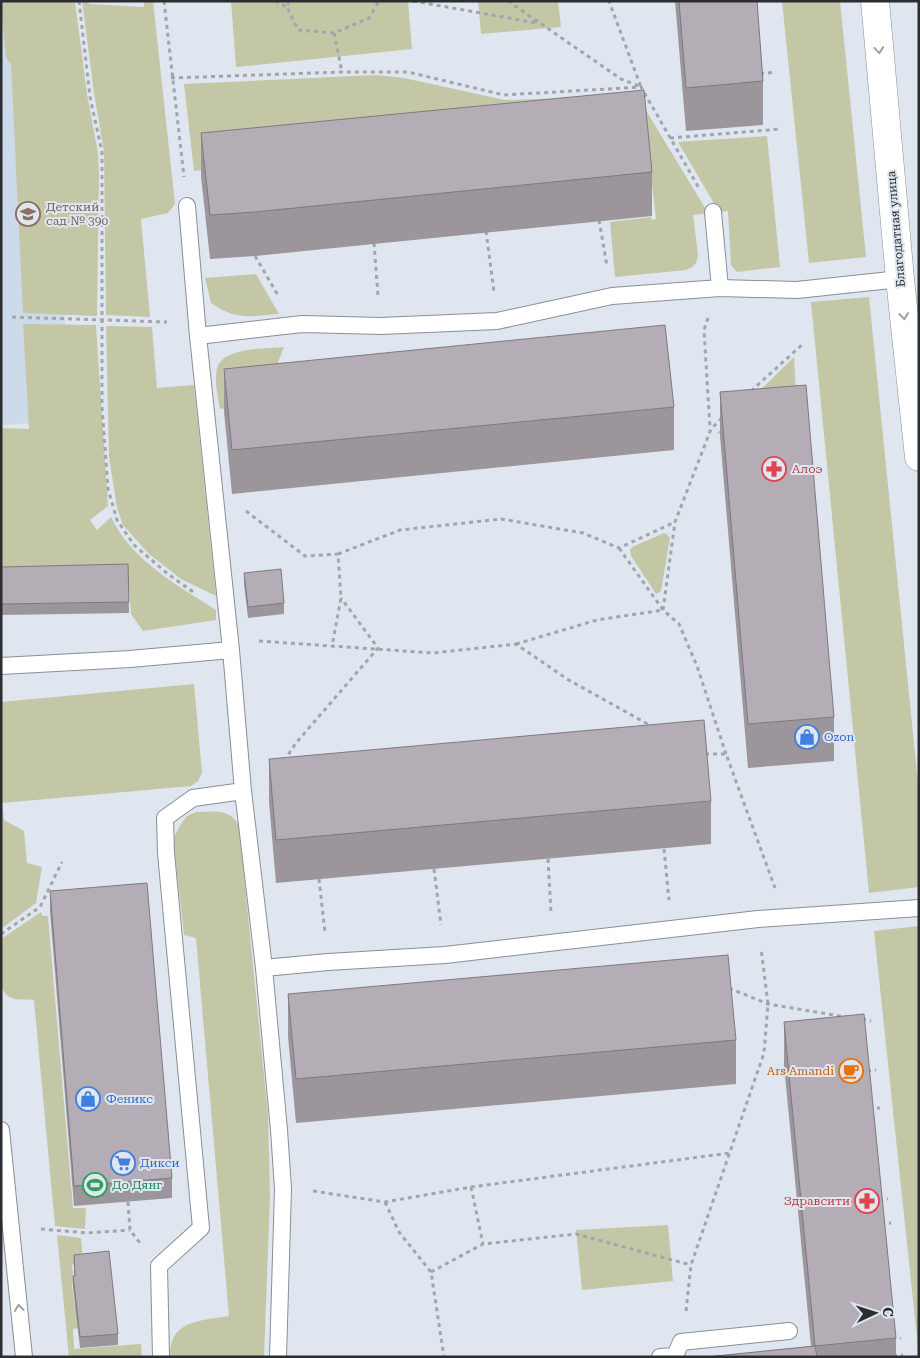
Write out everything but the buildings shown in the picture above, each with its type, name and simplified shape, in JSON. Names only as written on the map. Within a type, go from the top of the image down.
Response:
[{"type":"main road","name":"Благодатная улица","points":[[875,1],[900,279],[919,457]]},
{"type":"lane","points":[[187,206],[243,791],[264,968],[284,1189],[278,1357]]},
{"type":"lane","points":[[713,212],[720,288]]},
{"type":"lane","points":[[198,329],[302,324],[381,326],[497,321],[612,296],[720,288],[796,290],[900,279]]},
{"type":"lane","points":[[1,666],[130,659],[230,644]]},
{"type":"lane","points":[[161,1357],[160,1266],[201,1228],[166,853],[165,818],[193,798],[243,791]]},
{"type":"lane","points":[[264,968],[444,955],[785,917],[919,908]]},
{"type":"lane","points":[[1,1130],[24,1357]]},
{"type":"lane","points":[[660,1357],[675,1356],[681,1342],[789,1331]]},
{"type":"path","points":[[79,1],[90,97],[102,152],[102,406],[108,489],[117,520],[124,533],[145,555],[181,583],[227,614]]},
{"type":"path","points":[[164,1],[171,78],[187,206]]},
{"type":"path","points":[[275,1],[286,7],[298,30],[334,33],[369,18],[379,1]]},
{"type":"path","points":[[286,7],[290,1]]},
{"type":"path","points":[[413,1],[540,23]]},
{"type":"path","points":[[508,1],[621,79],[641,87]]},
{"type":"path","points":[[609,1],[641,87],[713,212]]},
{"type":"path","points":[[334,33],[342,72]]},
{"type":"path","points":[[171,78],[342,72],[408,72],[504,95],[641,87]]},
{"type":"path","points":[[759,74],[776,72]]},
{"type":"path","points":[[670,138],[781,129]]},
{"type":"path","points":[[663,610],[675,522],[710,429],[704,330],[720,288]]},
{"type":"path","points":[[12,317],[103,320],[198,329]]},
{"type":"path","points":[[750,392],[804,343]]},
{"type":"path","points":[[710,429],[724,416]]},
{"type":"path","points":[[214,487],[305,556],[338,554],[400,530],[501,519],[583,533],[619,548],[663,610],[679,624],[697,666],[726,754],[785,917]]},
{"type":"path","points":[[619,548],[675,522]]},
{"type":"path","points":[[332,646],[341,598],[338,554]]},
{"type":"path","points":[[341,598],[378,648]]},
{"type":"path","points":[[230,644],[378,648],[434,653],[516,644],[597,620],[663,610]]},
{"type":"path","points":[[516,644],[567,679],[658,730]]},
{"type":"path","points":[[280,768],[296,743],[378,648]]},
{"type":"path","points":[[700,754],[726,754]]},
{"type":"path","points":[[1,934],[40,907],[62,862]]},
{"type":"path","points":[[685,1314],[691,1265],[764,1053],[768,1004],[761,942]]},
{"type":"path","points":[[728,987],[768,1004],[871,1021]]},
{"type":"path","points":[[865,1071],[876,1070]]},
{"type":"path","points":[[869,1109],[880,1108]]},
{"type":"path","points":[[310,1190],[385,1202],[471,1187],[730,1153]]},
{"type":"path","points":[[471,1187],[483,1244]]},
{"type":"path","points":[[878,1200],[888,1199]]},
{"type":"path","points":[[128,1202],[130,1230],[160,1266]]},
{"type":"path","points":[[385,1202],[399,1232],[431,1272],[444,1357]]},
{"type":"path","points":[[880,1224],[891,1223]]},
{"type":"path","points":[[11,1226],[87,1233],[130,1230]]},
{"type":"path","points":[[431,1272],[483,1244],[576,1234],[691,1265]]},
{"type":"path","points":[[892,1339],[901,1338]]},
{"type":"path","points":[[893,1356],[903,1355]]},
{"type":"shaded area","name":"Детский сад № 390","points":[[37,6],[74,421],[1,425],[1,7]]},
{"type":"green space","points":[[2,1],[75,1],[87,94],[98,153],[97,316],[23,313],[11,65],[6,57]]},
{"type":"green space","points":[[82,1],[89,1],[89,4],[144,7],[144,1],[153,1],[175,204],[168,213],[141,219],[150,317],[106,315],[104,152]]},
{"type":"green space","points":[[231,1],[408,1],[412,49],[236,67]]},
{"type":"green space","points":[[478,1],[558,1],[561,27],[481,34]]},
{"type":"green space","points":[[782,1],[840,1],[866,257],[809,263]]},
{"type":"green space","points":[[376,75],[404,78],[505,100],[565,98],[641,102],[708,213],[693,215],[698,255],[696,263],[686,270],[615,277],[610,222],[651,217],[652,220],[656,219],[646,132],[194,171],[184,84]]},
{"type":"green space","points":[[767,136],[780,267],[737,272],[731,265],[728,211],[719,212],[678,142]]},
{"type":"green space","points":[[256,274],[279,314],[236,315],[228,313],[211,303],[205,278]]},
{"type":"green space","points":[[869,297],[919,793],[919,887],[869,893],[811,302]]},
{"type":"green space","points":[[23,324],[96,325],[108,506],[90,520],[97,530],[111,517],[130,546],[143,559],[171,581],[216,610],[216,620],[143,631],[131,614],[128,570],[1,576],[1,428],[29,429]]},
{"type":"green space","points":[[106,326],[152,327],[157,388],[194,385],[216,596],[181,579],[149,554],[123,525],[117,508],[109,457]]},
{"type":"green space","points":[[284,347],[261,405],[220,409],[216,378],[217,369],[221,362],[235,353],[245,350]]},
{"type":"green space","points":[[794,357],[798,426],[716,434]]},
{"type":"green space","points":[[664,533],[670,538],[661,591],[656,594],[631,556],[630,550],[632,547]]},
{"type":"green space","points":[[194,684],[202,773],[198,781],[191,786],[2,803],[4,820],[24,831],[27,863],[42,867],[36,903],[1,929],[1,702]]},
{"type":"green space","points":[[196,812],[221,812],[231,816],[239,826],[268,1115],[270,1197],[264,1357],[170,1357],[171,1345],[175,1335],[181,1329],[198,1321],[229,1316],[196,938],[184,935],[173,839],[187,816]]},
{"type":"green space","points":[[41,912],[43,916],[48,916],[73,1208],[86,1208],[85,1229],[55,1226],[34,1000],[11,998],[2,988],[1,939]]},
{"type":"green space","points":[[919,926],[919,1357],[874,931]]},
{"type":"green space","points":[[668,1225],[673,1281],[582,1290],[576,1230]]},
{"type":"green space","points":[[57,1235],[81,1238],[83,1262],[72,1265],[74,1284],[72,1285],[79,1328],[73,1329],[74,1349],[141,1344],[142,1357],[69,1357]]},
{"type":"place","name":"Детский сад № 390","points":[[28,214]]},
{"type":"place","name":"Алоэ","points":[[774,469]]},
{"type":"place","name":"Ozon","points":[[807,737]]},
{"type":"place","name":"Ars Amandi","points":[[851,1071]]},
{"type":"place","name":"Феникс","points":[[88,1099]]},
{"type":"place","name":"Дикси","points":[[123,1163]]},
{"type":"place","name":"До Дянг","points":[[95,1185]]},
{"type":"place","name":"Здравсити","points":[[867,1201]]}]
